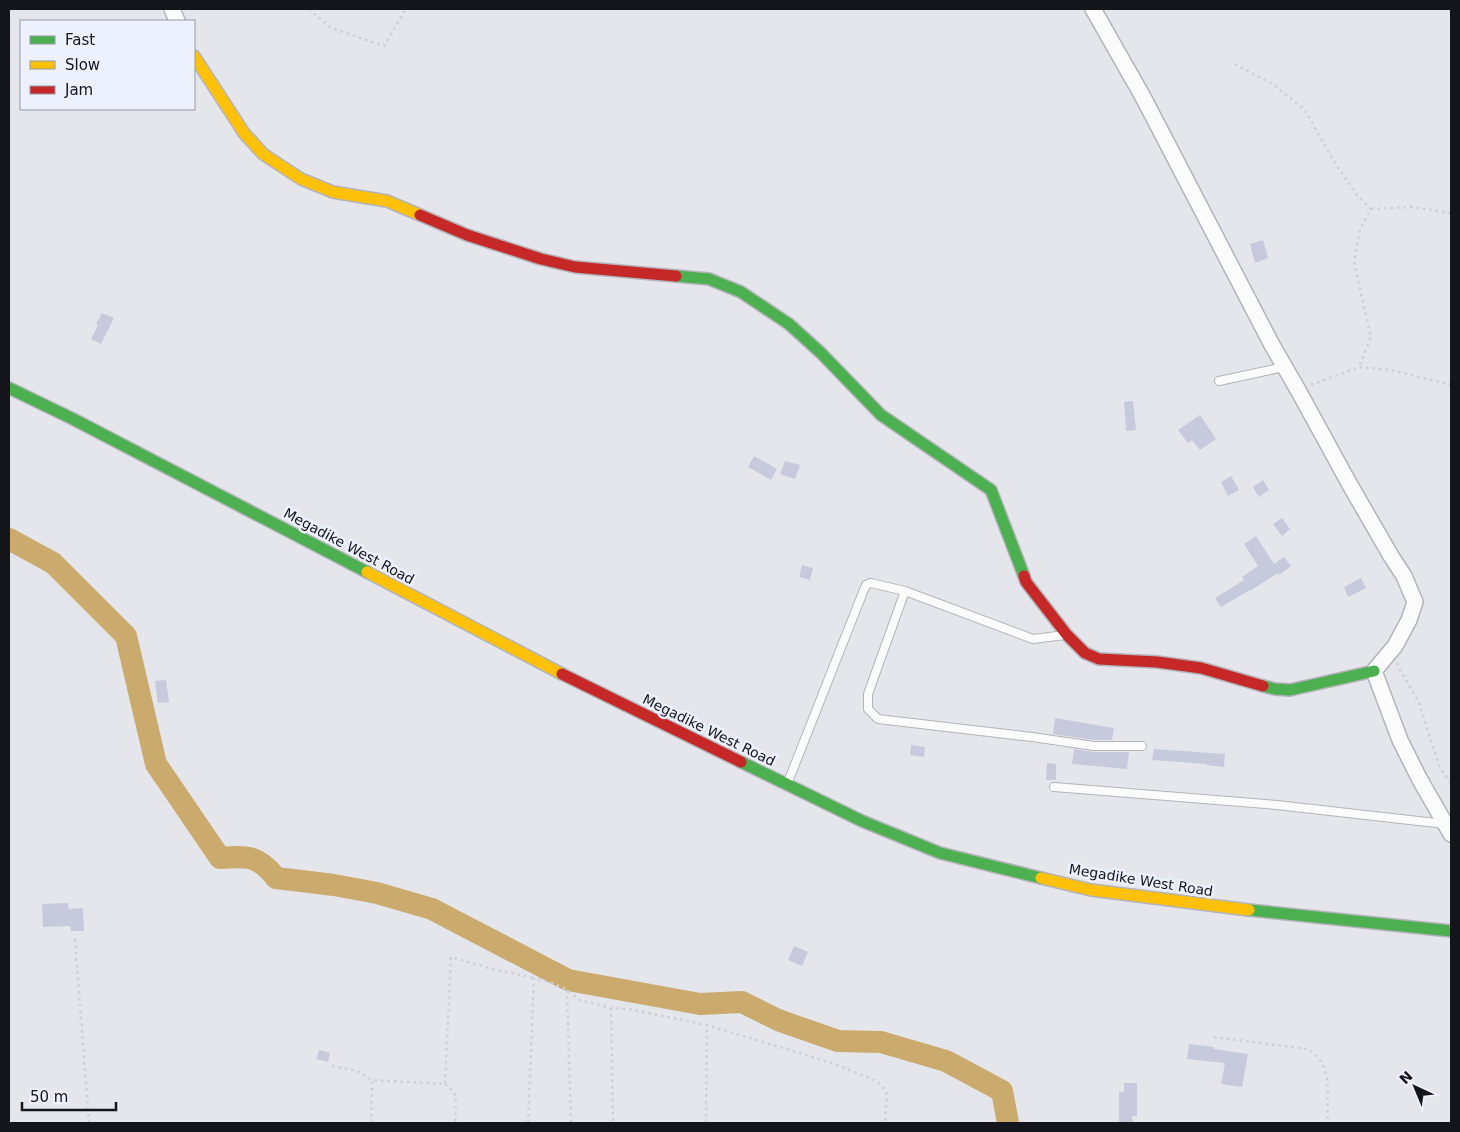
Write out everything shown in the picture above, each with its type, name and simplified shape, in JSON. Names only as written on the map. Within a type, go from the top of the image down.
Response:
[{"type":"street","points":[[195,58],[244,133],[263,154],[301,178],[333,192],[387,201],[467,235],[541,259],[575,267],[709,279],[741,292],[795,330],[828,359],[881,415],[991,490],[1026,582],[1067,635],[1086,653],[1098,658],[1157,662],[1201,668],[1275,689],[1290,690],[1374,671],[1395,646],[1409,620],[1415,602],[1404,576],[1350,485],[1284,367],[1218,245],[1143,97],[1093,9]]},
{"type":"street","name":"Megadike West Road","points":[[9,388],[141,454],[563,675],[862,821],[940,853],[1091,890],[1196,904],[1451,931]]},
{"type":"street","points":[[1374,671],[1400,740],[1448,829]]},
{"type":"lane","points":[[1219,381],[1284,367]]},
{"type":"lane","points":[[786,785],[866,585],[871,582],[904,591],[1033,639],[1067,635]]},
{"type":"lane","points":[[904,591],[868,694],[868,709],[878,719],[1094,746],[1142,746]]},
{"type":"lane","points":[[1054,787],[1277,804],[1448,829]]},
{"type":"path","points":[[309,9],[331,28],[384,46],[406,9]]},
{"type":"path","points":[[1235,64],[1274,85],[1305,110],[1333,160],[1357,195],[1371,208],[1412,207],[1451,213]]},
{"type":"path","points":[[1358,367],[1371,337],[1354,262],[1360,229],[1371,208]]},
{"type":"path","points":[[1298,390],[1358,367],[1391,370],[1451,385]]},
{"type":"path","points":[[1395,646],[1398,666],[1419,703],[1440,768],[1451,783]]},
{"type":"path","points":[[75,940],[89,1123]]},
{"type":"path","points":[[445,1084],[450,957],[552,983],[567,990],[580,1000],[611,1008],[629,1009],[707,1025],[832,1062],[872,1079],[886,1090],[885,1123]]},
{"type":"path","points":[[528,1123],[534,978]]},
{"type":"path","points":[[567,990],[571,1123]]},
{"type":"path","points":[[611,1008],[613,1123]]},
{"type":"path","points":[[706,1123],[707,1025]]},
{"type":"path","points":[[1214,1037],[1308,1049],[1313,1052],[1320,1058],[1327,1072],[1328,1123]]},
{"type":"path","points":[[332,1066],[357,1071],[372,1080],[445,1084],[454,1092],[456,1102],[455,1123]]},
{"type":"path","points":[[371,1123],[372,1080]]},
{"type":"building","points":[[1263,240],[1268,258],[1255,263],[1250,244]]},
{"type":"building","points":[[102,313],[114,318],[101,344],[91,339]]},
{"type":"building","points":[[1133,401],[1136,430],[1126,431],[1124,402]]},
{"type":"building","points":[[1200,415],[1216,439],[1200,450],[1192,440],[1188,443],[1178,430]]},
{"type":"building","points":[[754,456],[777,469],[771,480],[748,467]]},
{"type":"building","points":[[785,461],[800,465],[795,479],[780,474]]},
{"type":"building","points":[[1231,476],[1239,490],[1228,496],[1221,482]]},
{"type":"building","points":[[1263,480],[1269,490],[1259,497],[1253,487]]},
{"type":"building","points":[[1282,518],[1290,529],[1282,536],[1273,524]]},
{"type":"building","points":[[1256,536],[1274,564],[1284,557],[1291,566],[1279,575],[1278,573],[1221,607],[1215,598],[1244,580],[1242,577],[1258,566],[1244,544]]},
{"type":"building","points":[[802,565],[813,568],[810,580],[799,577]]},
{"type":"building","points":[[1361,578],[1366,588],[1348,597],[1344,587]]},
{"type":"building","points":[[166,680],[169,702],[158,703],[155,681]]},
{"type":"building","points":[[1055,718],[1114,728],[1112,740],[1094,740],[1053,734]]},
{"type":"building","points":[[911,745],[925,747],[924,757],[910,755]]},
{"type":"building","points":[[1074,749],[1094,752],[1129,752],[1127,769],[1072,764]]},
{"type":"building","points":[[1154,749],[1225,754],[1224,767],[1152,760]]},
{"type":"building","points":[[1047,763],[1056,764],[1056,780],[1046,780]]},
{"type":"building","points":[[68,903],[69,909],[83,908],[84,931],[71,931],[70,926],[43,927],[42,904]]},
{"type":"building","points":[[794,946],[808,952],[802,966],[788,960]]},
{"type":"building","points":[[1189,1044],[1248,1054],[1242,1087],[1221,1084],[1225,1063],[1187,1059]]},
{"type":"building","points":[[319,1050],[330,1053],[328,1062],[316,1059]]},
{"type":"building","points":[[1124,1083],[1137,1083],[1137,1116],[1132,1116],[1133,1123],[1119,1123],[1119,1092],[1124,1092]]},
{"type":"waterway","points":[[9,539],[53,563],[126,636],[156,764],[220,858],[245,857],[263,865],[276,878],[334,885],[377,893],[432,909],[568,980],[700,1004],[742,1002],[778,1020],[838,1041],[881,1042],[946,1061],[1002,1091],[1008,1123]]},
{"type":"traffic: fast","points":[[676,276],[709,279],[741,292],[789,324],[821,353],[881,415],[991,490],[1024,576]]},
{"type":"traffic: fast","points":[[9,388],[73,419],[367,572]]},
{"type":"traffic: fast","points":[[1263,686],[1290,690],[1374,671]]},
{"type":"traffic: fast","points":[[741,762],[862,821],[940,853],[1041,878]]},
{"type":"traffic: fast","points":[[1249,910],[1451,931]]},
{"type":"traffic: slow","points":[[195,58],[244,133],[263,154],[301,179],[333,192],[387,201],[420,215]]},
{"type":"traffic: slow","points":[[367,572],[562,674]]},
{"type":"traffic: slow","points":[[1041,878],[1091,890],[1249,910]]},
{"type":"traffic: jam","points":[[420,215],[467,235],[541,259],[575,267],[676,276]]},
{"type":"traffic: jam","points":[[1024,576],[1026,582],[1067,635],[1085,653],[1099,659],[1157,662],[1201,668],[1263,686]]},
{"type":"traffic: jam","points":[[562,674],[741,762]]}]
